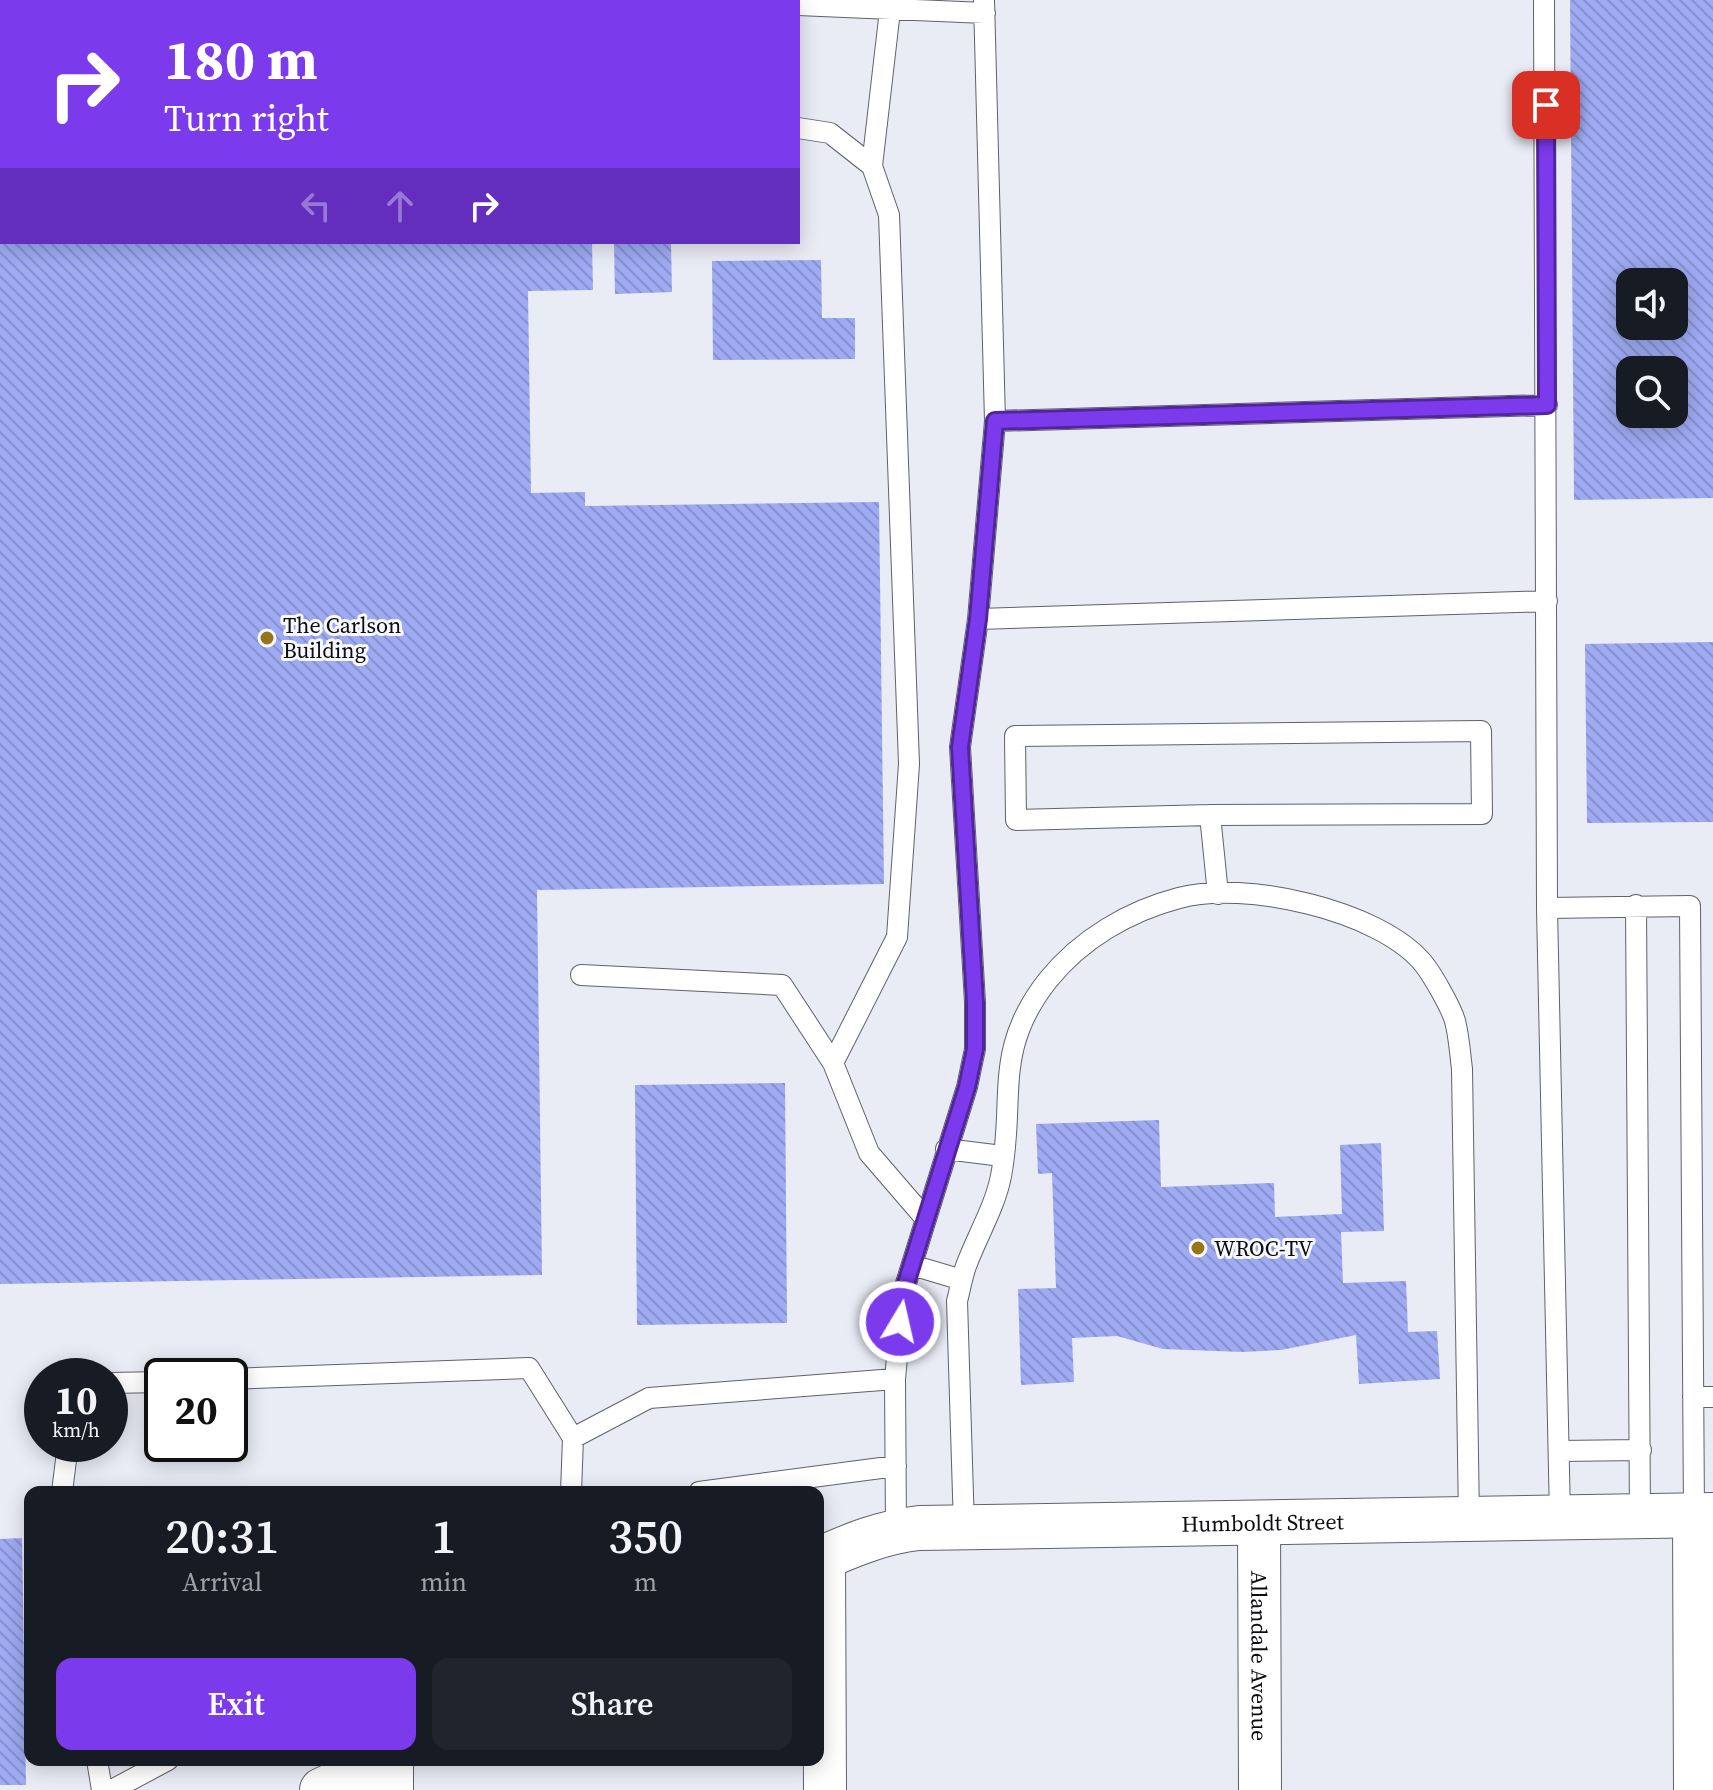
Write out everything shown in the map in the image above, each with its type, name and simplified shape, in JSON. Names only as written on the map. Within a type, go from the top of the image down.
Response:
[{"type":"street","name":"Humboldt Street","points":[[824,1557],[896,1530],[1703,1515]]},
{"type":"street","points":[[1695,1790],[1703,1515]]},
{"type":"street","name":"Allandale Avenue","points":[[1259,1522],[1260,1790]]},
{"type":"street","points":[[824,1732],[825,1790]]},
{"type":"street","points":[[322,1790],[373,1766]]},
{"type":"street","points":[[392,1766],[392,1790]]},
{"type":"lane","points":[[1544,0],[1547,908],[1560,1517]]},
{"type":"lane","points":[[800,5],[890,10],[985,7],[995,421],[978,619],[960,747],[975,1049],[967,1087],[903,1293],[895,1379],[896,1530]]},
{"type":"lane","points":[[833,1063],[897,937],[909,764],[889,215],[872,166],[890,10]]},
{"type":"lane","points":[[800,128],[830,133],[872,166]]},
{"type":"lane","points":[[995,421],[1547,405]]},
{"type":"lane","points":[[978,619],[1547,601]]},
{"type":"lane","points":[[1481,731],[1482,814],[1210,815],[1016,820],[1015,736],[1481,731]]},
{"type":"lane","points":[[1210,815],[1218,894]]},
{"type":"lane","points":[[964,1527],[957,1301],[1001,1176],[1012,1052],[1022,1018],[1049,979],[1087,942],[1131,915],[1182,897],[1218,894],[1265,896],[1330,908],[1377,927],[1422,962],[1454,1019],[1462,1069],[1469,1519]]},
{"type":"lane","points":[[1636,905],[1640,1516]]},
{"type":"lane","points":[[1547,908],[1690,906],[1703,1397],[1703,1515]]},
{"type":"lane","points":[[581,975],[782,985],[833,1063],[869,1153],[925,1218]]},
{"type":"lane","points":[[946,1149],[1002,1156]]},
{"type":"lane","points":[[912,1265],[962,1280]]},
{"type":"lane","points":[[248,1378],[529,1368],[573,1438],[571,1486]]},
{"type":"lane","points":[[573,1438],[649,1398],[895,1379]]},
{"type":"lane","points":[[1559,1451],[1641,1450]]},
{"type":"lane","points":[[63,1486],[66,1462]]},
{"type":"lane","points":[[744,1486],[896,1466]]},
{"type":"lane","points":[[98,1766],[102,1790]]},
{"type":"lane","points":[[112,1790],[157,1766]]},
{"type":"building","points":[[1570,0],[1713,0],[1713,498],[1574,500]]},
{"type":"building","name":"The Carlson Building","points":[[0,244],[592,244],[593,290],[528,291],[531,493],[585,492],[585,506],[879,502],[884,884],[537,890],[542,1275],[0,1284]]},
{"type":"building","points":[[614,244],[671,244],[672,292],[615,294]]},
{"type":"building","points":[[821,260],[822,318],[855,318],[855,359],[713,360],[712,261]]},
{"type":"building","points":[[1713,642],[1713,822],[1587,823],[1585,644]]},
{"type":"building","points":[[785,1083],[787,1323],[637,1325],[635,1085]]},
{"type":"building","name":"WROC-TV","points":[[1159,1120],[1161,1187],[1274,1183],[1275,1217],[1342,1214],[1340,1145],[1381,1143],[1384,1231],[1341,1232],[1343,1283],[1406,1281],[1408,1332],[1437,1331],[1440,1379],[1359,1384],[1356,1335],[1281,1350],[1242,1352],[1163,1349],[1117,1336],[1072,1338],[1074,1382],[1021,1385],[1018,1289],[1056,1288],[1052,1173],[1038,1174],[1036,1124]]},
{"type":"building","points":[[22,1538],[26,1785],[0,1785],[0,1539]]},
{"type":"place","name":"The Carlson Building","points":[[267,638]]},
{"type":"place","name":"WROC-TV","points":[[1198,1248]]},
{"type":"route","points":[[900,1322],[903,1293],[967,1087],[975,1049],[960,747],[978,619],[995,421],[1547,405],[1546,105]]}]
